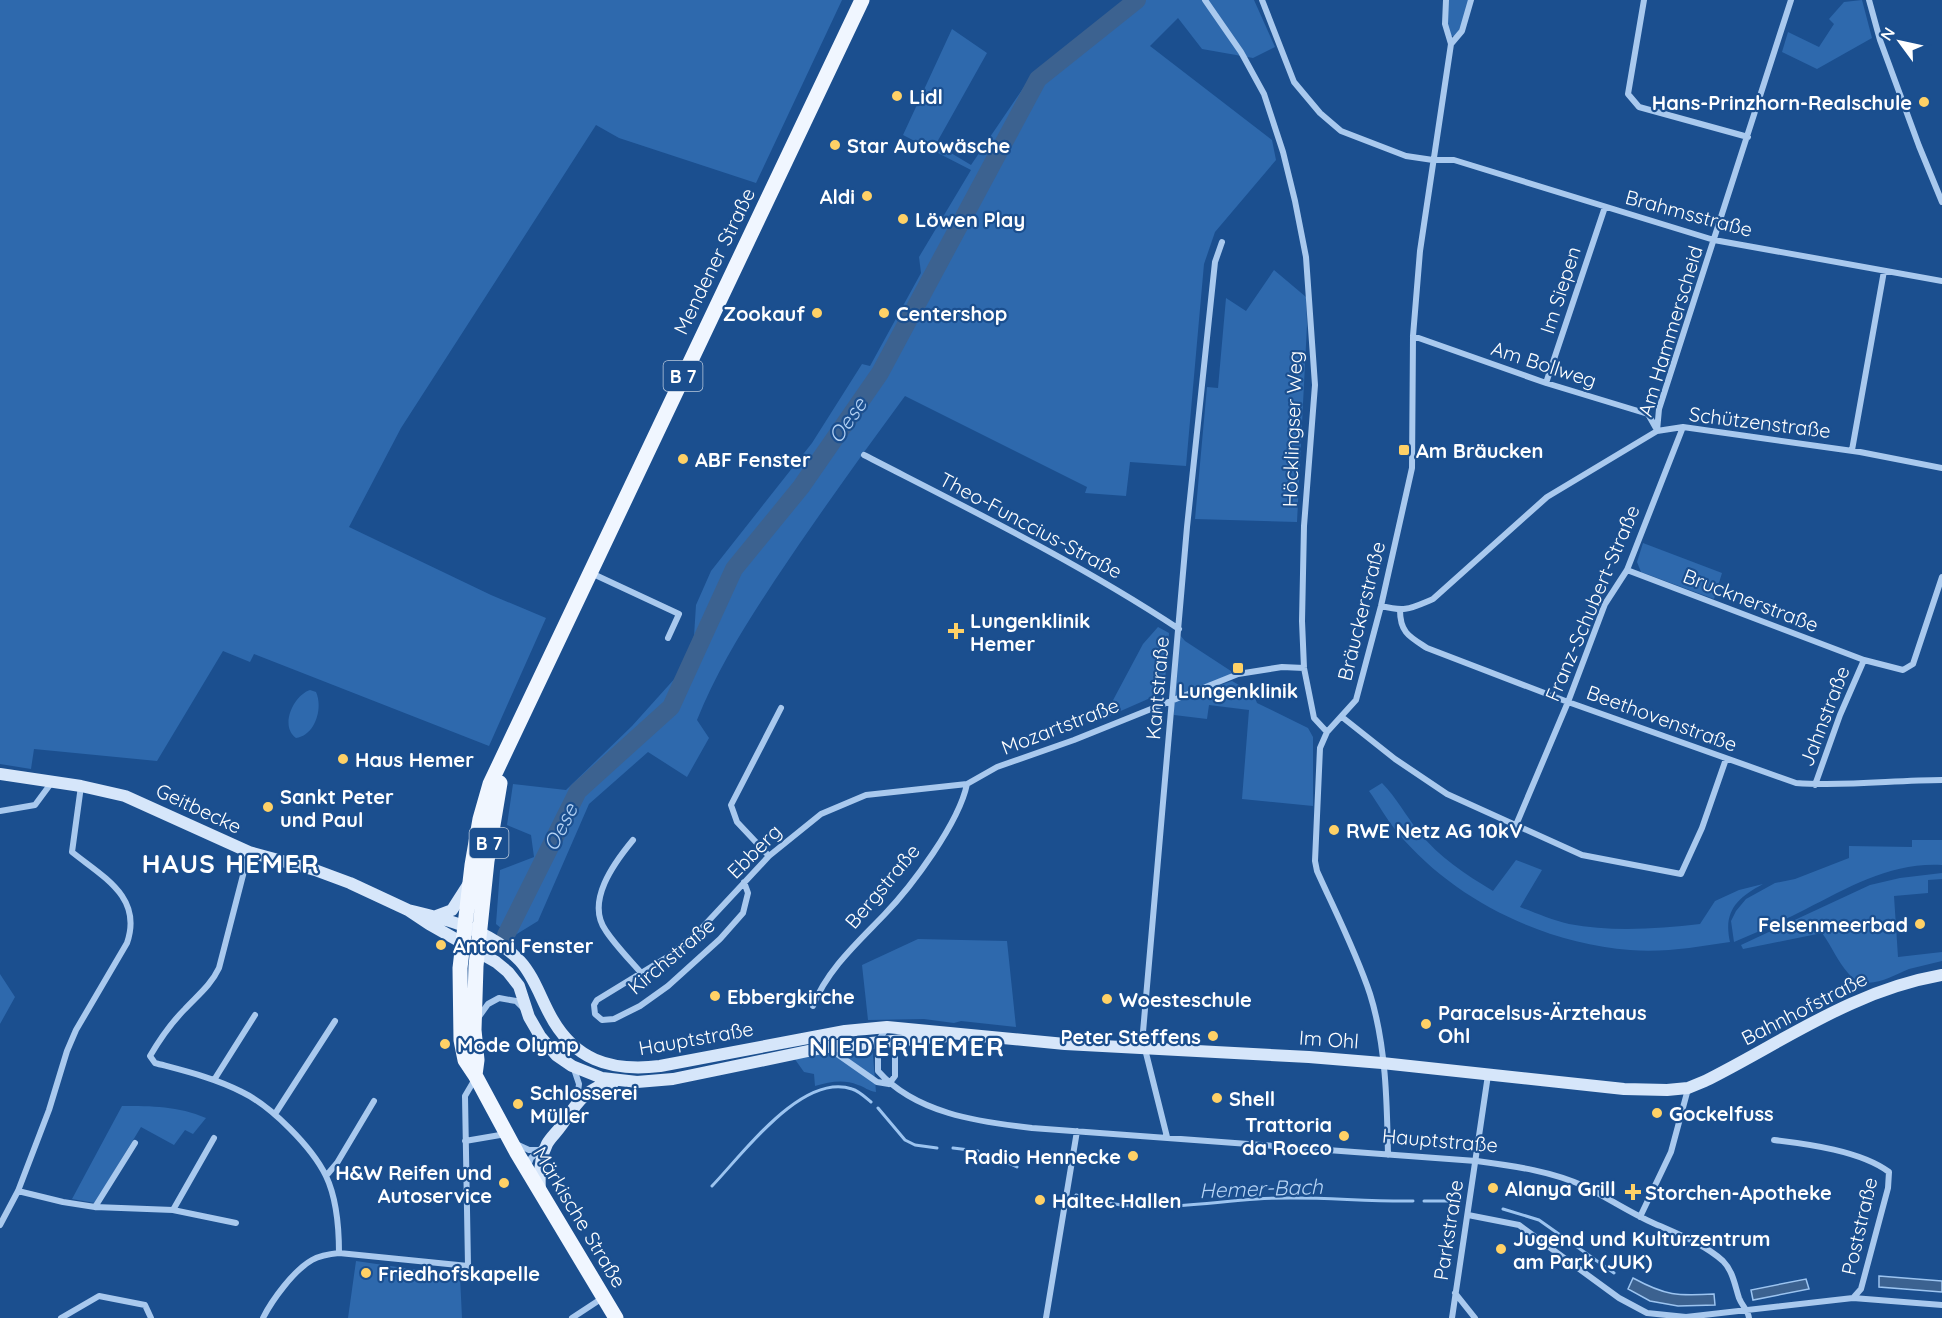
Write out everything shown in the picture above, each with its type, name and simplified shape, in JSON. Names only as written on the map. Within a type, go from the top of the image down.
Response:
[{"type":"main road","name":"Mendener Straße","points":[[464,934],[480,819],[490,784],[862,0]]},
{"type":"main road","name":"Märkische Straße","points":[[476,1076],[474,1030],[478,950],[492,821],[506,753]]},
{"type":"main road","name":"Geitbecke","points":[[0,774],[81,786],[136,801],[249,852],[324,873],[408,910],[429,924],[464,934]]},
{"type":"main road","points":[[436,916],[452,910],[470,882]]},
{"type":"main road","name":"Geitbecke","points":[[408,910],[436,916],[464,934]]},
{"type":"main road","name":"Hauptstraße","points":[[464,934],[480,933],[521,962],[562,1034],[585,1054],[617,1068],[637,1069],[690,1061],[845,1030],[887,1027]]},
{"type":"main road","name":"Märkische Straße","points":[[464,934],[460,968],[461,1040],[465,1060],[526,1169],[616,1318]]},
{"type":"main road","name":"Hauptstraße","points":[[464,934],[478,950],[508,972],[519,986],[529,1017],[540,1036],[556,1054],[572,1066],[594,1076],[618,1081],[645,1082],[827,1047],[895,1040]]},
{"type":"main road","name":"Bahnhofstraße","points":[[1688,1088],[1725,1071],[1843,1005],[1879,991],[1942,975]]},
{"type":"main road","name":"Im Ohl","points":[[887,1027],[1145,1049],[1382,1063],[1624,1089],[1688,1088]]},
{"type":"main road","name":"Im Ohl","points":[[895,1040],[967,1034]]},
{"type":"main road","name":"Hauptstraße","points":[[540,1192],[539,1178],[543,1147],[577,1103],[594,1087],[618,1081]]},
{"type":"street","name":"Höcklingser Weg","points":[[1205,0],[1240,52],[1264,94],[1283,152],[1306,256],[1315,385],[1304,526],[1302,621],[1304,668],[1314,718],[1327,732]]},
{"type":"street","points":[[1262,0],[1294,82],[1320,113],[1341,131],[1406,156],[1433,160]]},
{"type":"street","points":[[1446,0],[1445,24],[1451,44]]},
{"type":"street","points":[[1451,44],[1462,31],[1471,0]]},
{"type":"street","points":[[1644,0],[1628,94],[1639,107],[1748,137]]},
{"type":"street","name":"Am Hammerscheid","points":[[1657,431],[1659,409],[1791,0]]},
{"type":"street","points":[[1869,0],[1888,61],[1942,202]]},
{"type":"street","name":"Bräuckerstraße","points":[[1327,732],[1356,700],[1381,606],[1412,468],[1413,336],[1420,251],[1451,44]]},
{"type":"street","name":"Brahmsstraße","points":[[1433,160],[1454,160],[1714,240],[1942,281]]},
{"type":"street","name":"Im Siepen","points":[[1546,383],[1605,207]]},
{"type":"street","name":"Kantstraße","points":[[1167,1137],[1145,1049],[1143,1032],[1187,527],[1215,262],[1222,242]]},
{"type":"street","points":[[1852,450],[1884,271]]},
{"type":"street","name":"Am Bollweg","points":[[1413,336],[1546,383],[1648,414],[1657,431]]},
{"type":"street","name":"Schützenstraße","points":[[1381,606],[1400,610],[1413,608],[1433,599],[1547,497],[1657,431],[1683,427],[1852,450],[1942,468]]},
{"type":"street","name":"Franz-Schubert-Straße","points":[[1516,825],[1568,702],[1605,604],[1627,570],[1683,427]]},
{"type":"street","name":"Theo-Funccius-Straße","points":[[864,455],[1066,560],[1119,590],[1179,629]]},
{"type":"street","name":"Brucknerstraße","points":[[1627,570],[1864,660]]},
{"type":"street","points":[[591,572],[679,614],[668,638]]},
{"type":"street","name":"Jahnstraße","points":[[1815,785],[1840,715],[1864,660],[1903,670],[1913,664],[1942,577]]},
{"type":"street","name":"Beethovenstraße","points":[[1400,610],[1400,620],[1406,635],[1427,648],[1568,702],[1796,783],[1815,785],[1942,780]]},
{"type":"street","name":"Mozartstraße","points":[[968,784],[997,767],[1074,740],[1238,674],[1282,667],[1304,668]]},
{"type":"street","points":[[769,856],[737,822],[731,805],[781,708]]},
{"type":"street","points":[[1342,717],[1395,759],[1447,794],[1582,855],[1681,874],[1702,828],[1726,759]]},
{"type":"street","points":[[1327,732],[1320,748],[1315,861],[1317,871],[1370,995],[1382,1050],[1388,1155]]},
{"type":"street","points":[[0,811],[35,805],[52,781]]},
{"type":"street","name":"Ebberg","points":[[594,1005],[597,1000],[669,956],[700,930],[769,856],[821,814],[866,795],[968,784]]},
{"type":"street","name":"Bergstraße","points":[[813,1006],[819,990],[857,940],[885,914],[938,845],[962,805],[968,784]]},
{"type":"street","points":[[0,1225],[18,1191],[76,1030],[127,943],[131,932],[132,915],[126,900],[109,881],[72,852],[81,786]]},
{"type":"street","points":[[633,840],[616,860],[601,894],[598,908],[605,931],[642,974]]},
{"type":"street","points":[[249,852],[214,980],[184,1009],[162,1036],[150,1056],[155,1063],[214,1080],[244,1093],[275,1114],[305,1145],[326,1176],[338,1225],[339,1252]]},
{"type":"street","name":"Kirchstraße","points":[[594,1005],[595,1014],[602,1020],[614,1019],[640,1006],[668,986],[720,939],[743,913],[748,893],[744,882]]},
{"type":"street","name":"Hauptstraße","points":[[474,1030],[482,1011],[488,1004],[499,998],[516,1001],[529,1017]]},
{"type":"street","points":[[214,1080],[255,1015]]},
{"type":"street","points":[[275,1114],[335,1021]]},
{"type":"street","points":[[887,1027],[895,1040],[895,1076],[889,1084],[878,1071],[878,1041],[887,1027]]},
{"type":"street","name":"Hauptstraße","points":[[827,1047],[876,1082],[889,1084],[927,1105],[1001,1125],[1476,1161],[1522,1167],[1586,1187],[1640,1217],[1697,1244],[1724,1262],[1732,1276],[1740,1301],[1748,1310]]},
{"type":"street","points":[[690,1061],[692,1074]]},
{"type":"street","points":[[572,1066],[579,1084],[577,1103]]},
{"type":"street","name":"Parkstraße","points":[[1454,1317],[1455,1293],[1488,1075]]},
{"type":"street","points":[[264,1318],[268,1309],[300,1269],[311,1260],[326,1254],[339,1252],[468,1266],[465,1096],[476,1076]]},
{"type":"street","points":[[1640,1217],[1671,1152],[1688,1088]]},
{"type":"street","points":[[326,1176],[337,1163],[374,1101]]},
{"type":"street","points":[[1046,1318],[1077,1131]]},
{"type":"street","points":[[465,1141],[508,1137],[521,1147],[543,1147]]},
{"type":"street","points":[[173,1210],[214,1138]]},
{"type":"street","name":"Poststraße","points":[[1774,1140],[1810,1144],[1876,1163],[1889,1172],[1888,1188],[1861,1289],[1853,1298]]},
{"type":"street","points":[[95,1207],[135,1143]]},
{"type":"street","name":"Hauptstraße","points":[[526,1169],[531,1158],[543,1147]]},
{"type":"street","points":[[18,1191],[95,1207],[173,1210],[236,1223]]},
{"type":"street","points":[[1468,1215],[1519,1225],[1619,1298],[1647,1313],[1686,1317],[1853,1298],[1942,1305]]},
{"type":"street","points":[[1455,1293],[1475,1318]]},
{"type":"street","points":[[61,1318],[99,1296],[145,1305],[151,1318]]},
{"type":"street","points":[[572,1318],[604,1297]]},
{"type":"street","points":[[1748,1310],[1749,1318]]},
{"type":"shaded area","points":[[0,0],[842,0],[756,183],[619,138],[596,125],[401,428],[349,527],[491,595],[546,618],[489,746],[254,654],[250,662],[223,651],[157,761],[34,749],[31,769],[0,764]]},
{"type":"shaded area","points":[[1131,0],[1254,0],[1275,47],[1253,58],[1202,49],[1178,18],[1150,46],[1272,140],[1276,160],[1215,232],[1204,264],[1186,466],[1130,462],[1126,496],[1085,493],[1087,487],[905,396],[839,487],[753,613],[714,683],[697,720],[709,738],[687,777],[648,752],[589,804],[538,921],[512,937],[496,924],[500,870],[534,857],[531,835],[507,825],[513,784],[566,790],[632,726],[677,676],[694,636],[696,605],[711,571],[812,443],[862,364],[870,366],[921,273],[919,257],[971,170],[903,135],[952,29],[987,53],[936,144],[971,165],[1028,81]]},
{"type":"shaded area","points":[[1448,0],[1469,0],[1456,36],[1451,36],[1447,25]]},
{"type":"shaded area","points":[[1862,0],[1872,38],[1817,69],[1782,52],[1788,32],[1819,47],[1834,24],[1829,19],[1844,2]]},
{"type":"shaded area","points":[[1274,270],[1306,297],[1307,325],[1297,522],[1195,519],[1207,387],[1218,388],[1226,298],[1246,311]]},
{"type":"shaded area","points":[[1643,543],[1722,573],[1714,599],[1641,572],[1637,562]]},
{"type":"shaded area","points":[[1158,627],[1169,633],[1164,692],[1103,717],[1102,711],[1111,704],[1143,644]]},
{"type":"shaded area","points":[[1180,635],[1185,641],[1234,673],[1173,697]]},
{"type":"shaded area","points":[[1232,681],[1253,693],[1257,703],[1308,728],[1313,737],[1313,806],[1242,799],[1249,710],[1209,705],[1207,719],[1174,715],[1174,701]]},
{"type":"shaded area","points":[[310,690],[316,692],[318,698],[316,720],[309,732],[296,738],[289,726],[291,711],[299,698]]},
{"type":"shaded area","points":[[1382,783],[1419,832],[1435,849],[1493,891],[1516,860],[1542,870],[1520,907],[1563,922],[1585,927],[1618,929],[1700,924],[1715,901],[1739,890],[1763,884],[1739,900],[1734,907],[1729,922],[1730,942],[1680,949],[1643,951],[1597,946],[1565,938],[1533,928],[1473,898],[1420,857],[1398,833],[1369,791]]},
{"type":"shaded area","points":[[1912,840],[1942,840],[1942,865],[1906,868],[1871,878],[1734,942],[1731,921],[1746,899],[1775,883],[1795,879],[1849,858],[1849,846],[1912,847]]},
{"type":"shaded area","points":[[1942,873],[1942,879],[1928,880],[1928,893],[1894,896],[1898,957],[1942,952],[1942,961],[1909,969],[1870,983],[1855,979],[1848,973],[1822,933],[1743,949],[1741,945],[1870,885],[1900,878]]},
{"type":"shaded area","points":[[918,939],[1007,941],[1016,1027],[924,1019],[868,1020],[862,965]]},
{"type":"shaded area","points":[[0,974],[15,997],[0,1024]]},
{"type":"shaded area","points":[[872,1044],[876,1092],[847,1082],[831,1082],[815,1086],[814,1074],[804,1072],[794,1058]]},
{"type":"shaded area","points":[[122,1106],[175,1109],[206,1118],[193,1134],[185,1130],[174,1145],[141,1127],[95,1203],[72,1199]]},
{"type":"shaded area","points":[[356,1261],[460,1276],[462,1318],[348,1318]]},
{"type":"shaded area","points":[[1879,1276],[1942,1281],[1942,1292],[1879,1287]]},
{"type":"shaded area","points":[[1633,1278],[1672,1294],[1714,1294],[1715,1305],[1678,1306],[1650,1301],[1628,1289]]},
{"type":"shaded area","points":[[1806,1279],[1809,1289],[1753,1300],[1751,1290]]},
{"type":"waterway","name":"Oese","points":[[506,935],[578,791],[671,707],[734,569],[801,487],[880,373],[1038,79],[1137,0]]},
{"type":"waterway","name":"Hemer-Bach","points":[[712,1186],[774,1120],[813,1093],[833,1087],[852,1089],[871,1102]]},
{"type":"waterway","name":"Hemer-Bach","points":[[878,1108],[905,1140],[915,1145],[937,1148]]},
{"type":"waterway","name":"Hemer-Bach","points":[[953,1148],[978,1151]]},
{"type":"waterway","name":"Hemer-Bach","points":[[1006,1162],[1017,1167]]},
{"type":"waterway","name":"Hemer-Bach","points":[[1076,1195],[1121,1205],[1144,1207],[1276,1198],[1413,1201]]},
{"type":"waterway","name":"Hemer-Bach","points":[[1424,1201],[1458,1201]]},
{"type":"waterway","name":"Hemer-Bach","points":[[1503,1209],[1539,1220],[1614,1273]]},
{"type":"place","name":"Lidl","points":[[897,96]]},
{"type":"place","name":"Hans-Prinzhorn-Realschule","points":[[1924,102]]},
{"type":"place","name":"Star Autowäsche","points":[[835,145]]},
{"type":"place","name":"Aldi","points":[[867,196]]},
{"type":"place","name":"Löwen Play","points":[[903,219]]},
{"type":"place","name":"Zookauf","points":[[817,313]]},
{"type":"place","name":"Centershop","points":[[884,313]]},
{"type":"place","name":"Am Bräucken","points":[[1404,450]]},
{"type":"place","name":"ABF Fenster","points":[[683,459]]},
{"type":"place","name":"Lungenklinik Hemer","points":[[956,631]]},
{"type":"place","name":"Lungenklinik","points":[[1238,668]]},
{"type":"place","name":"Haus Hemer","points":[[343,759]]},
{"type":"place","name":"Sankt Peter und Paul","points":[[268,807]]},
{"type":"place","name":"RWE Netz AG 10kV","points":[[1334,830]]},
{"type":"place","name":"Felsenmeerbad","points":[[1920,924]]},
{"type":"place","name":"Antoni Fenster","points":[[441,945]]},
{"type":"place","name":"Ebbergkirche","points":[[715,996]]},
{"type":"place","name":"Woesteschule","points":[[1107,999]]},
{"type":"place","name":"Paracelsus-Ärztehaus Ohl","points":[[1426,1024]]},
{"type":"place","name":"Peter Steffens","points":[[1213,1036]]},
{"type":"place","name":"Mode Olymp","points":[[445,1044]]},
{"type":"place","name":"Shell","points":[[1217,1098]]},
{"type":"place","name":"Schlosserei Müller","points":[[518,1104]]},
{"type":"place","name":"Gockelfuss","points":[[1657,1113]]},
{"type":"place","name":"Trattoria da Rocco","points":[[1344,1136]]},
{"type":"place","name":"Radio Hennecke","points":[[1133,1156]]},
{"type":"place","name":"H&W Reifen und Autoservice","points":[[504,1183]]},
{"type":"place","name":"Alanya Grill","points":[[1493,1188]]},
{"type":"place","name":"Storchen-Apotheke","points":[[1633,1192]]},
{"type":"place","name":"Haltec Hallen","points":[[1040,1200]]},
{"type":"place","name":"Jugend und Kulturzentrum am Park (JUK)","points":[[1501,1249]]},
{"type":"place","name":"Friedhofskapelle","points":[[366,1273]]},
{"type":"district","name":"HAUS HEMER","points":[[231,863]]},
{"type":"district","name":"NIEDERHEMER","points":[[907,1046]]}]
